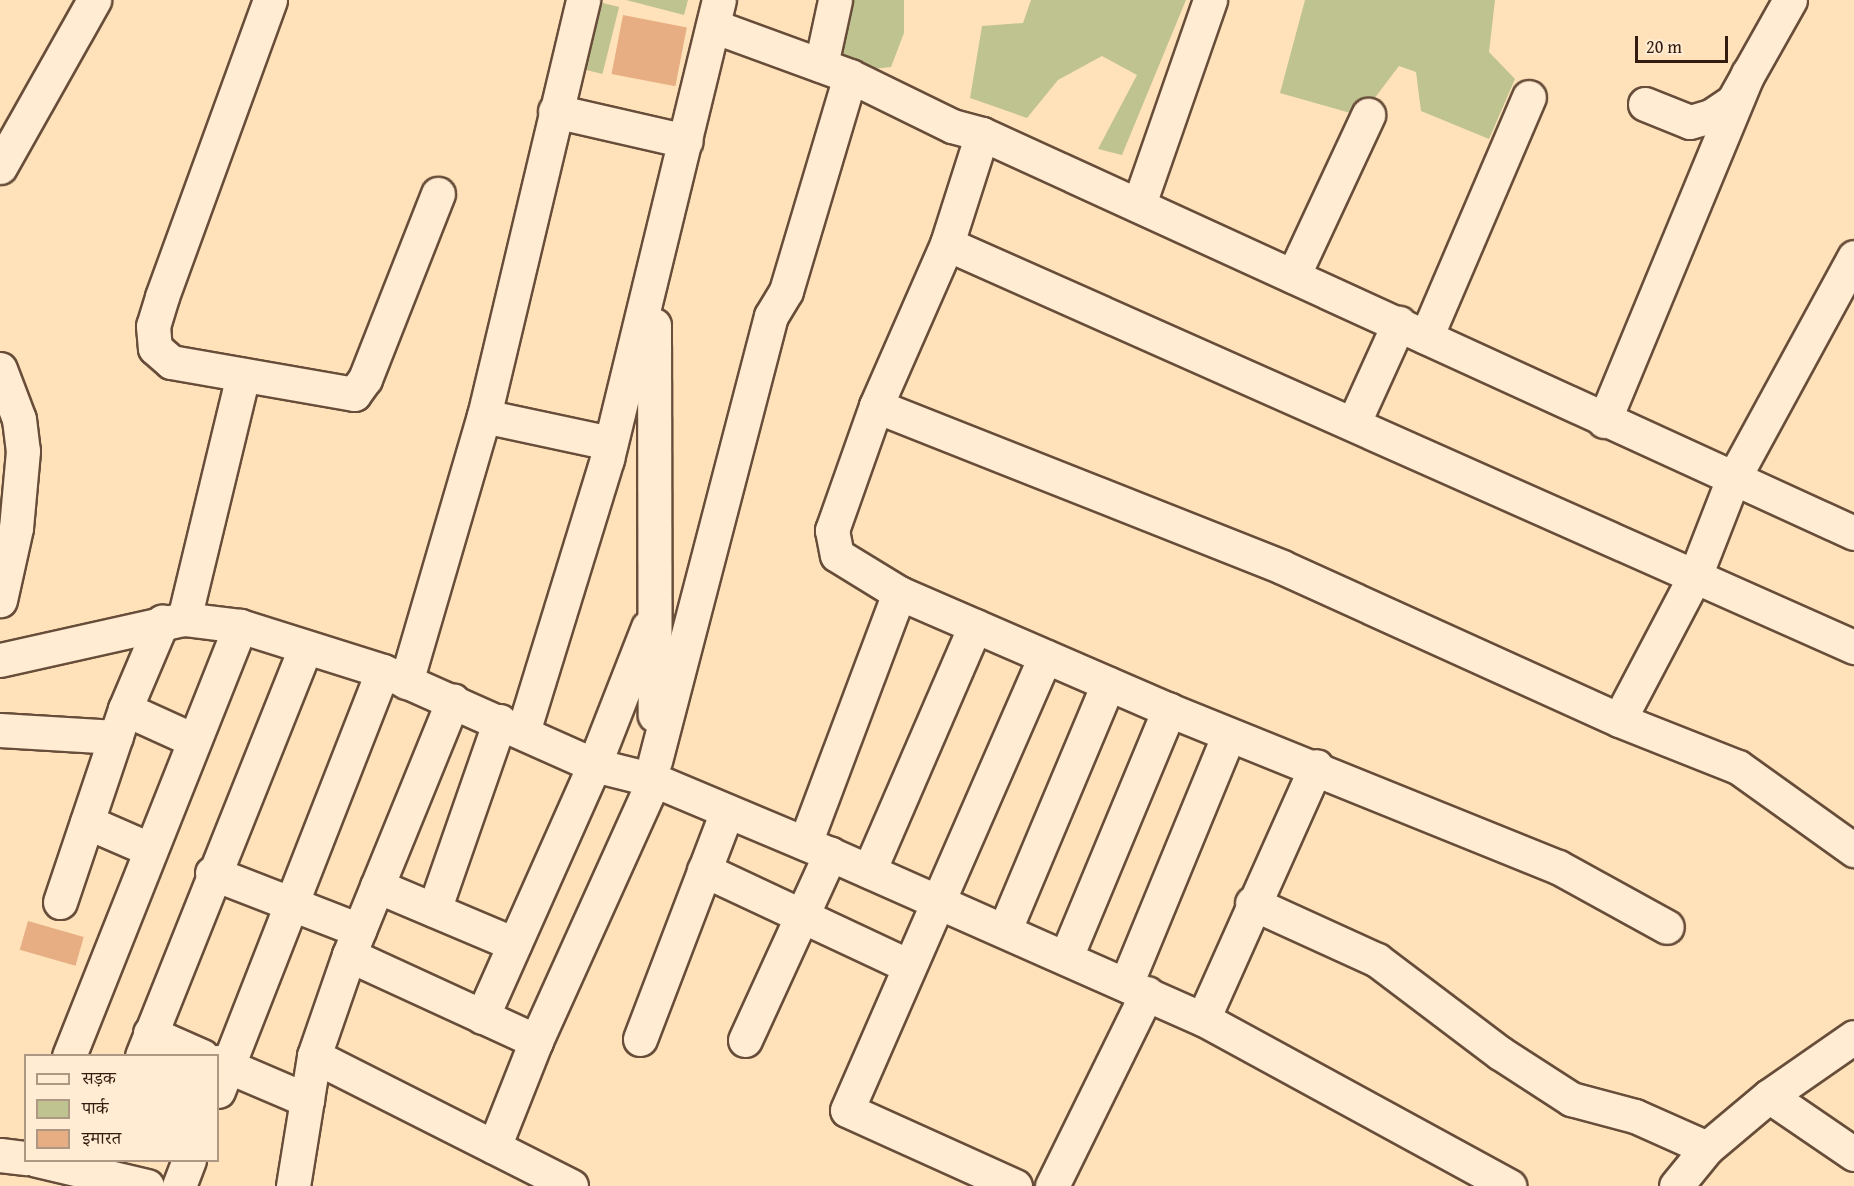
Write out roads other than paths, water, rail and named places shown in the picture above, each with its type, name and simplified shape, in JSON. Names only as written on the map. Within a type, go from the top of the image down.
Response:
[{"type":"street","points":[[0,167],[94,0]]},
{"type":"street","points":[[270,0],[153,326],[155,348],[171,362],[354,394],[365,379],[438,194]]},
{"type":"street","points":[[219,1062],[288,903],[394,676],[484,416],[583,0]]},
{"type":"street","points":[[654,282],[655,761],[771,316],[786,291],[835,70],[835,0]]},
{"type":"street","points":[[1139,204],[1210,0]]},
{"type":"street","points":[[1645,104],[1690,122],[1711,117],[1733,101],[1790,0]]},
{"type":"street","points":[[434,910],[512,727],[610,443],[654,282],[716,13],[920,111],[1139,204],[1732,481],[1854,533]]},
{"type":"street","points":[[1604,421],[1748,74]]},
{"type":"street","points":[[1354,422],[1412,330],[1529,97]]},
{"type":"street","points":[[555,111],[686,141]]},
{"type":"street","points":[[1293,276],[1368,115]]},
{"type":"street","points":[[967,130],[947,244],[876,406],[832,530],[834,544],[851,566],[899,593],[1169,710],[1228,735],[1316,766],[1558,867],[1667,927]]},
{"type":"street","points":[[947,244],[1354,422],[1854,646]]},
{"type":"street","points":[[1619,720],[1695,576],[1732,481],[1854,257]]},
{"type":"street","points":[[0,369],[19,419],[12,446],[8,525],[0,600]]},
{"type":"street","points":[[60,902],[121,723],[173,621],[243,375]]},
{"type":"street","points":[[876,406],[1281,567],[1619,720],[1738,767],[1854,850]]},
{"type":"street","points":[[484,416],[610,443]]},
{"type":"street","points":[[745,1040],[801,916],[818,849],[899,593]]},
{"type":"street","points":[[482,1017],[594,765],[655,608]]},
{"type":"street","points":[[0,660],[173,621],[240,626],[305,649],[394,676],[453,700],[594,765],[654,780],[942,901],[1203,1018],[1509,1186]]},
{"type":"street","points":[[70,1054],[191,739],[240,626]]},
{"type":"street","points":[[868,871],[975,626]]},
{"type":"street","points":[[174,1054],[146,1044],[212,873],[305,649]]},
{"type":"street","points":[[1015,1186],[847,1110],[909,966],[942,901],[1045,656]]},
{"type":"street","points":[[1005,929],[1108,684]]},
{"type":"street","points":[[293,1186],[314,1056],[354,943],[453,700]]},
{"type":"street","points":[[1066,957],[1169,710]]},
{"type":"street","points":[[0,730],[121,723],[191,739]]},
{"type":"street","points":[[1052,1186],[1137,989],[1228,735]]},
{"type":"street","points":[[1203,1018],[1252,903],[1316,766]]},
{"type":"street","points":[[494,1147],[536,1041],[654,780]]},
{"type":"street","points":[[640,1039],[727,811]]},
{"type":"street","points":[[87,822],[149,849]]},
{"type":"street","points":[[704,870],[909,966]]},
{"type":"street","points":[[212,873],[288,903],[482,1017],[536,1041]]},
{"type":"street","points":[[377,886],[514,944]]},
{"type":"street","points":[[1252,903],[1377,960],[1500,1053],[1571,1099],[1635,1116],[1707,1148]]},
{"type":"street","points":[[1676,1186],[1707,1148],[1769,1096],[1854,1037]]},
{"type":"street","points":[[314,1056],[571,1186]]},
{"type":"street","points":[[219,1070],[307,1100]]},
{"type":"street","points":[[1769,1096],[1854,1154]]},
{"type":"street","points":[[0,1155],[24,1158]]},
{"type":"street","points":[[41,1162],[147,1186]]},
{"type":"street","points":[[179,1186],[189,1162]]}]
